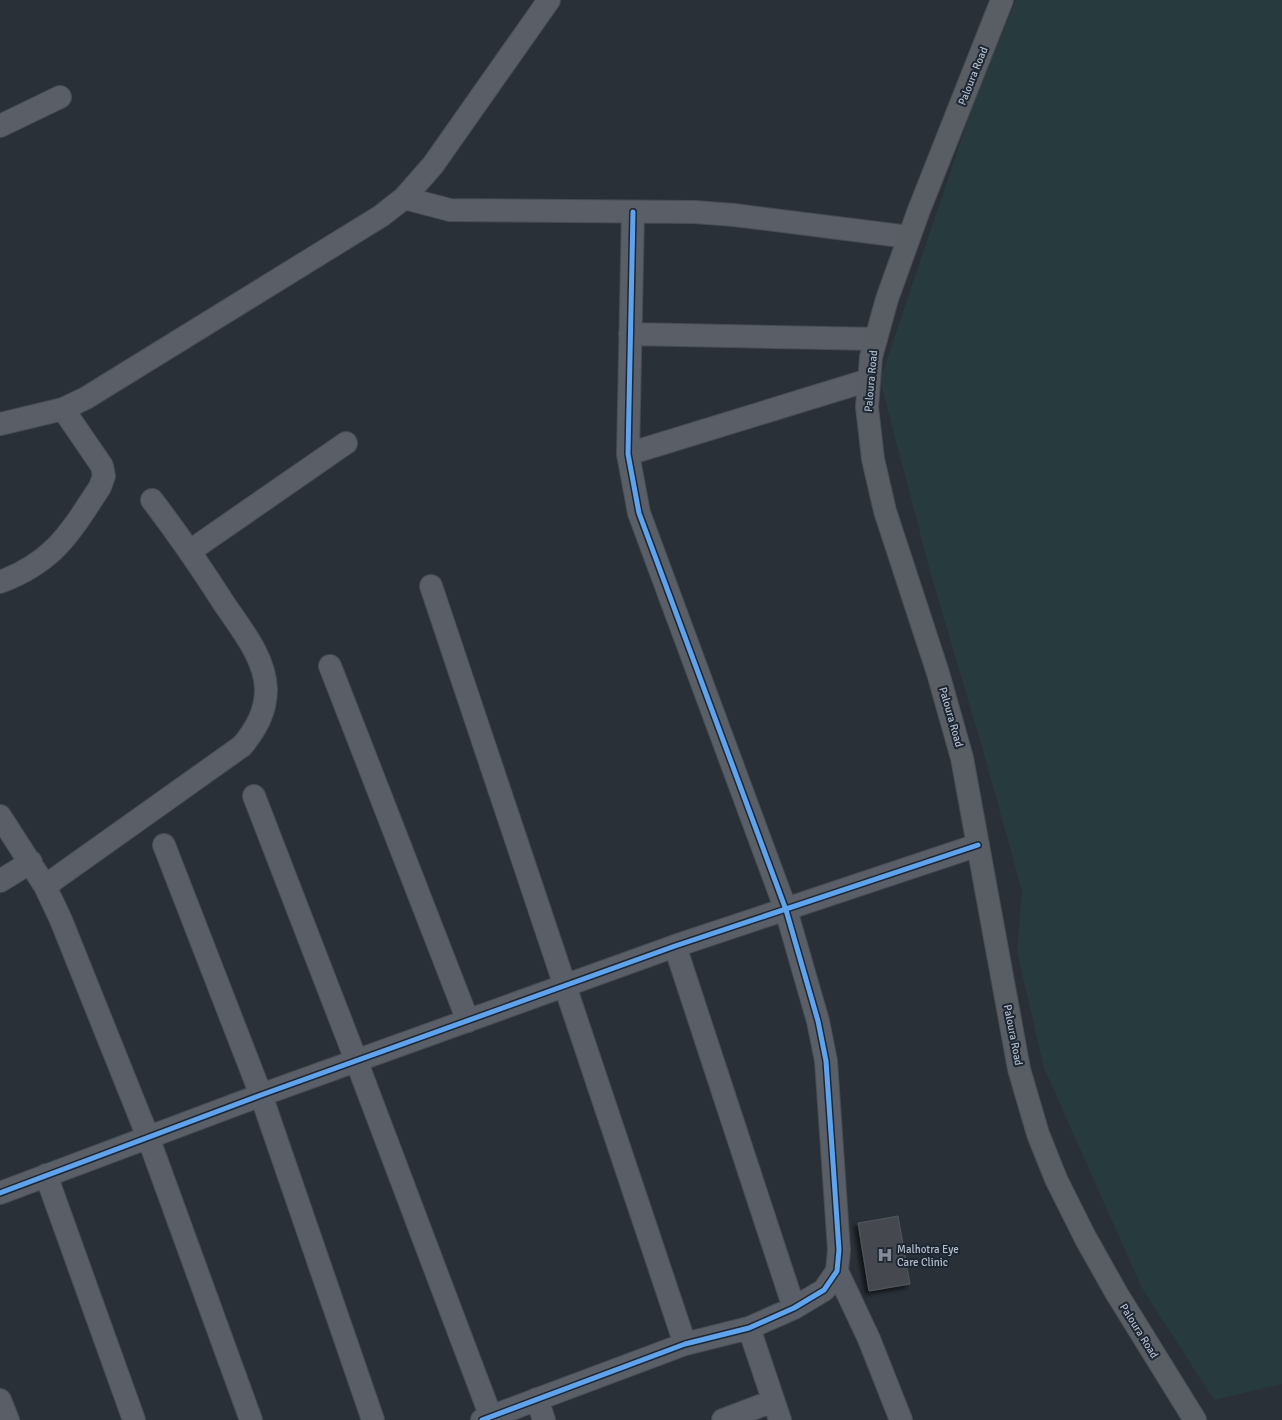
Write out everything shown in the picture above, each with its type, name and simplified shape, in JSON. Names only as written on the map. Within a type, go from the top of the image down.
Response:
[{"type":"main road","name":"Paloura Road","points":[[1002,0],[909,237],[887,299],[871,357],[867,406],[873,459],[885,511],[953,722],[962,758],[1019,1069],[1038,1134],[1056,1179],[1086,1238],[1117,1294],[1195,1420]]},
{"type":"street","points":[[0,424],[64,409],[86,398],[353,236],[381,216],[404,198],[433,165],[549,0]]},
{"type":"street","points":[[0,126],[60,97]]},
{"type":"street","points":[[404,198],[450,210],[662,211],[734,215],[909,237]]},
{"type":"street","points":[[254,796],[356,1060],[486,1418],[686,1344],[749,1328],[794,1308],[824,1290],[837,1271],[839,1250],[826,1061],[818,1021],[786,910],[639,513],[628,454],[633,212]]},
{"type":"street","points":[[630,334],[876,339]]},
{"type":"street","points":[[628,454],[869,380]]},
{"type":"street","points":[[0,582],[18,575],[41,561],[59,545],[77,522],[104,476],[102,466],[64,409]]},
{"type":"street","points":[[190,550],[346,443]]},
{"type":"street","points":[[45,886],[242,746],[255,730],[264,709],[266,688],[262,668],[252,646],[190,550],[152,500]]},
{"type":"street","points":[[431,586],[567,986],[686,1344]]},
{"type":"street","points":[[330,666],[468,1021]]},
{"type":"street","points":[[0,816],[31,862],[45,886],[61,920],[148,1137],[251,1420]]},
{"type":"street","points":[[164,845],[261,1095],[373,1420]]},
{"type":"street","points":[[0,1193],[356,1060],[567,986],[675,946],[978,845]]},
{"type":"street","points":[[0,881],[31,862]]},
{"type":"street","points":[[675,946],[794,1308]]},
{"type":"street","points":[[46,1176],[134,1420]]},
{"type":"street","points":[[837,1271],[869,1339],[901,1420]]},
{"type":"street","points":[[723,1420],[777,1410],[749,1328]]},
{"type":"street","points":[[537,1399],[544,1420]]},
{"type":"street","points":[[0,1400],[8,1420]]},
{"type":"green space","points":[[1016,0],[1282,0],[1282,1384],[1214,1400],[1142,1288],[1044,1068],[1017,952],[1022,891],[982,747],[931,575],[880,380],[977,93]]},
{"type":"building","points":[[898,1216],[910,1284],[869,1291],[858,1223]]},
{"type":"cycle path","points":[[482,1420],[685,1344],[749,1328],[794,1308],[824,1290],[837,1271],[839,1250],[826,1061],[818,1021],[786,910],[639,513],[628,454],[633,212]]},
{"type":"cycle path","points":[[0,1193],[261,1095],[675,946],[978,845]]},
{"type":"place","name":"Malhotra Eye Care Clinic","points":[[885,1255]]}]
